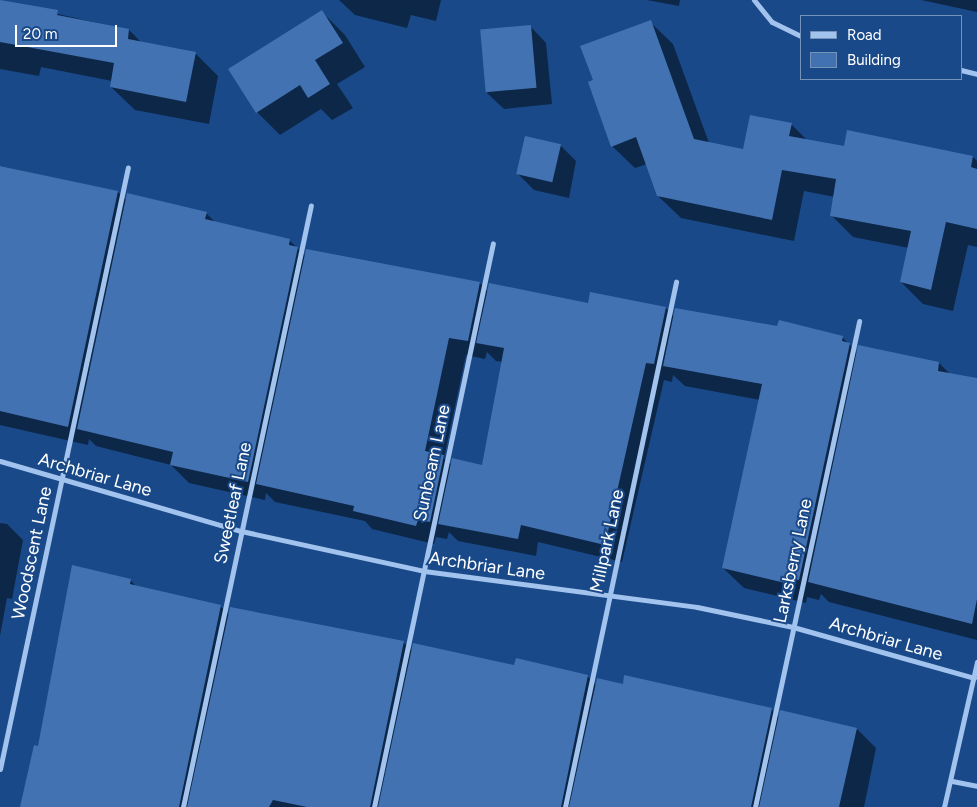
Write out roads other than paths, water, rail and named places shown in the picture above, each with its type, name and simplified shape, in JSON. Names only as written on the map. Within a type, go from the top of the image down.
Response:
[{"type":"street","points":[[754,0],[772,22],[800,36]]},
{"type":"street","points":[[962,70],[977,74]]},
{"type":"street","name":"Woodscent Lane","points":[[0,769],[128,167]]},
{"type":"street","name":"Sweetleaf Lane","points":[[183,807],[311,205]]},
{"type":"street","name":"Sunbeam Lane","points":[[374,807],[493,243]]},
{"type":"street","name":"Millpark Lane","points":[[564,807],[676,282]]},
{"type":"street","name":"Larksberry Lane","points":[[755,807],[859,321]]},
{"type":"street","name":"Archbriar Lane","points":[[0,461],[241,531],[424,571],[697,607],[793,627],[974,678]]},
{"type":"street","points":[[944,807],[952,781],[977,662]]},
{"type":"street","points":[[952,781],[977,786]]}]
